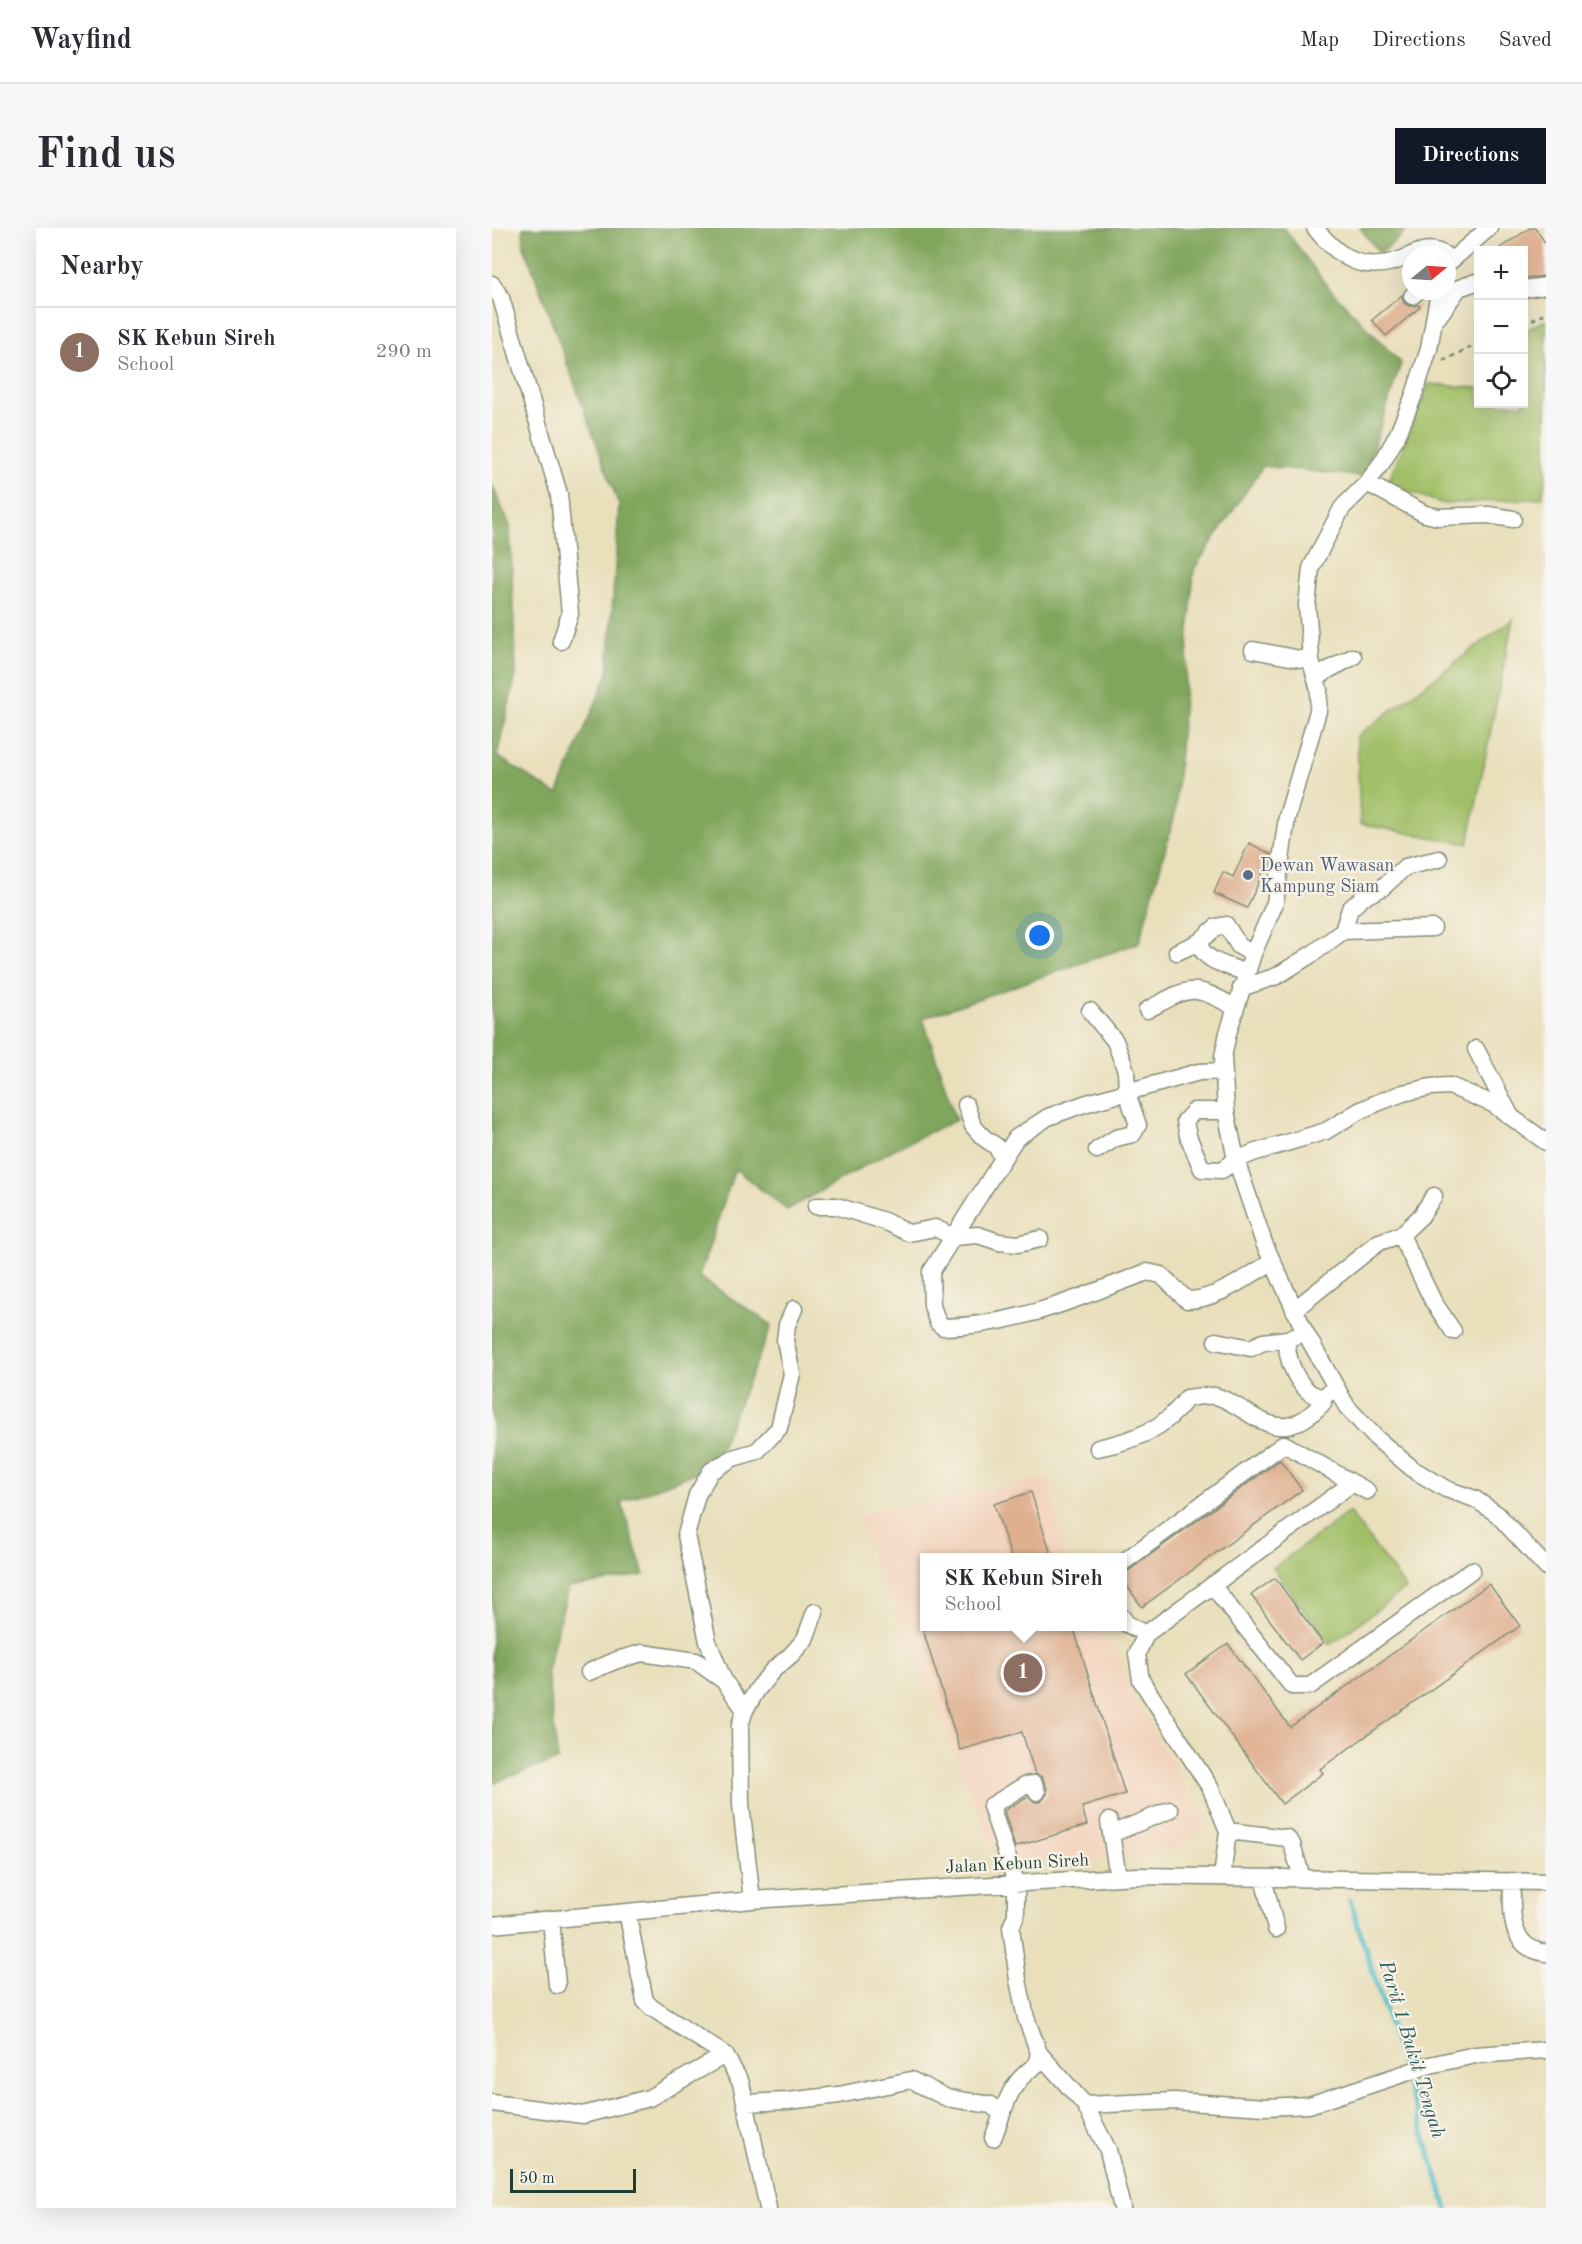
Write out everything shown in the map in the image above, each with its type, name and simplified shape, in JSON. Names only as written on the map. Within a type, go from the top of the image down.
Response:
[{"type":"street","points":[[1315,228],[1338,253],[1352,261],[1364,264],[1386,264],[1402,258]]},
{"type":"street","points":[[1456,255],[1489,228]]},
{"type":"street","points":[[1433,325],[1448,299],[1459,288],[1474,282]]},
{"type":"street","points":[[492,284],[501,298],[559,494],[570,614],[561,641]]},
{"type":"street","points":[[1528,289],[1546,286]]},
{"type":"street","points":[[1437,300],[1422,372],[1397,436],[1367,483],[1342,508],[1311,568],[1307,605],[1311,661],[1318,690],[1318,711],[1315,729],[1287,817],[1275,903],[1234,1007],[1223,1071],[1226,1111],[1236,1160],[1256,1222],[1294,1310],[1336,1389],[1361,1423],[1397,1457],[1446,1489],[1475,1499],[1497,1514],[1546,1567]]},
{"type":"street","points":[[1367,483],[1425,514],[1438,517],[1488,515],[1513,519]]},
{"type":"street","points":[[1253,650],[1311,661]]},
{"type":"street","points":[[1316,679],[1353,657]]},
{"type":"street","points":[[1343,931],[1350,909],[1363,897],[1382,888],[1405,867],[1439,859]]},
{"type":"street","points":[[1177,952],[1199,942],[1216,927],[1226,925],[1239,946],[1253,954]]},
{"type":"street","points":[[1199,942],[1206,958],[1244,981],[1268,980],[1290,969],[1343,931],[1433,928]]},
{"type":"street","points":[[1147,1010],[1179,993],[1199,990],[1214,995],[1234,1007]]},
{"type":"street","points":[[1090,1011],[1115,1041],[1126,1071],[1127,1093],[1137,1125],[1133,1134],[1116,1138],[1097,1150]]},
{"type":"street","points":[[1476,1049],[1511,1116]]},
{"type":"street","points":[[1223,1071],[1199,1072],[1084,1104],[1048,1117],[1016,1138],[931,1272],[932,1306],[938,1323],[943,1327],[974,1325],[1039,1312],[1148,1272],[1161,1275],[1187,1300],[1198,1300],[1214,1295],[1272,1262]]},
{"type":"street","points":[[1226,1111],[1194,1111],[1185,1121],[1188,1136],[1202,1169],[1222,1170],[1236,1160],[1285,1143],[1310,1138],[1377,1103],[1403,1093],[1431,1087],[1450,1086],[1466,1092],[1511,1116],[1546,1142]]},
{"type":"street","points":[[966,1105],[973,1126],[984,1138],[996,1146],[1003,1159]]},
{"type":"street","points":[[1294,1310],[1379,1242],[1401,1235],[1421,1216],[1434,1196]]},
{"type":"street","points":[[816,1206],[836,1206],[884,1221],[909,1233],[935,1228],[954,1237],[978,1234],[999,1242],[1018,1244],[1040,1239]]},
{"type":"street","points":[[1401,1235],[1433,1301],[1453,1331]]},
{"type":"street","points":[[745,1710],[724,1681],[708,1642],[686,1535],[697,1495],[711,1471],[733,1458],[757,1450],[779,1428],[792,1374],[785,1340],[787,1325],[794,1309]]},
{"type":"street","points":[[1216,1341],[1251,1348],[1263,1342],[1287,1339],[1305,1332]]},
{"type":"street","points":[[1098,1448],[1129,1442],[1156,1428],[1176,1413],[1187,1398],[1216,1396],[1270,1426],[1281,1427],[1303,1420],[1323,1403],[1321,1398],[1308,1391],[1295,1372],[1286,1353],[1287,1339]]},
{"type":"street","points":[[1321,1398],[1336,1389]]},
{"type":"street","points":[[1127,1559],[1284,1444],[1367,1491]]},
{"type":"street","points":[[1222,1876],[1228,1831],[1211,1789],[1141,1680],[1137,1654],[1146,1634],[1351,1484]]},
{"type":"street","points":[[1212,1585],[1292,1686],[1310,1686],[1472,1570]]},
{"type":"street","points":[[752,1900],[741,1805],[740,1725],[745,1710],[772,1671],[806,1639],[815,1612]]},
{"type":"street","points":[[1127,1624],[1146,1634]]},
{"type":"street","points":[[589,1672],[642,1653],[696,1661],[724,1681]]},
{"type":"street","points":[[1037,1792],[1034,1785],[1025,1785],[991,1806],[1016,1883],[1016,1915],[1011,1927],[1018,1980],[1026,2018],[1039,2053],[1084,2105],[1108,2151],[1122,2208]]},
{"type":"street","points":[[1118,1877],[1110,1827],[1170,1810]]},
{"type":"street","points":[[1228,1831],[1287,1838],[1292,1844],[1302,1878]]},
{"type":"street","name":"Jalan Kebun Sireh","points":[[492,1924],[752,1900],[1118,1877],[1222,1876],[1546,1882]]},
{"type":"street","points":[[1263,1878],[1276,1929]]},
{"type":"street","points":[[1512,1881],[1514,1930],[1525,1943],[1538,1952],[1546,1953]]},
{"type":"street","points":[[627,1912],[645,2001],[725,2055],[741,2083],[768,2208]]},
{"type":"street","points":[[551,1919],[557,1985]]},
{"type":"street","points":[[1084,2105],[1174,2101],[1265,2107],[1310,2104],[1393,2076],[1475,2055],[1546,2050]]},
{"type":"street","points":[[993,2138],[1012,2087],[1024,2073],[1036,2065],[1039,2053]]},
{"type":"street","points":[[492,2103],[583,2115],[649,2098],[725,2055]]},
{"type":"street","points":[[746,2103],[839,2095],[911,2080],[947,2098],[991,2105],[1002,2114]]},
{"type":"path","points":[[1528,322],[1546,313]]},
{"type":"path","points":[[1422,372],[1474,346]]},
{"type":"shaded area","points":[[1049,1477],[1063,1553],[920,1553],[920,1631],[1100,1631],[1122,1657],[1129,1688],[1207,1824],[1171,1854],[999,1864],[856,1516]]},
{"type":"green space","points":[[523,228],[1284,228],[1327,286],[1401,363],[1364,477],[1263,466],[1194,569],[1175,814],[1139,943],[923,1018],[956,1120],[896,1148],[787,1210],[735,1169],[699,1277],[772,1325],[713,1466],[621,1502],[644,1575],[568,1588],[547,1670],[558,1760],[492,1783],[492,485],[510,526],[516,675],[497,756],[557,795],[608,673],[619,505],[524,246]]},
{"type":"green space","points":[[1360,228],[1410,228],[1380,254]]},
{"type":"green space","points":[[1546,320],[1546,475],[1542,498],[1444,504],[1387,484],[1429,384],[1474,388],[1474,408],[1528,408],[1528,329]]},
{"type":"green space","points":[[1513,619],[1468,844],[1360,824],[1357,736]]},
{"type":"green space","points":[[1349,1512],[1406,1588],[1330,1645],[1273,1568]]},
{"type":"building","points":[[1530,228],[1535,228],[1546,244],[1546,276],[1528,278],[1528,246],[1503,246]]},
{"type":"building","points":[[1402,295],[1404,303],[1420,307],[1386,336],[1372,320]]},
{"type":"building","name":"Dewan Wawasan Kampung Siam","points":[[1249,843],[1271,854],[1247,908],[1214,893],[1223,872],[1233,877]]},
{"type":"building","points":[[1280,1460],[1302,1490],[1142,1607],[1127,1586],[1128,1571]]},
{"type":"building","points":[[1031,1492],[1051,1553],[1010,1553],[994,1504]]},
{"type":"building","points":[[1275,1578],[1323,1643],[1300,1660],[1251,1595]]},
{"type":"building","points":[[1489,1584],[1520,1626],[1320,1769],[1323,1773],[1282,1804],[1186,1674],[1228,1644],[1290,1727]]},
{"type":"building","points":[[923,1631],[1075,1631],[1125,1794],[1082,1807],[1087,1825],[1015,1847],[1004,1811],[1028,1796],[1035,1802],[1041,1802],[1047,1794],[1042,1777],[1035,1774],[1022,1732],[960,1750]]},
{"type":"waterway","name":"Parit 1 Bukit Tengah","points":[[1350,1900],[1447,2208]]},
{"type":"place","name":"Dewan Wawasan Kampung Siam","points":[[1248,875]]},
{"type":"place","name":"SK Kebun Sireh","points":[[1023,1673]]}]
